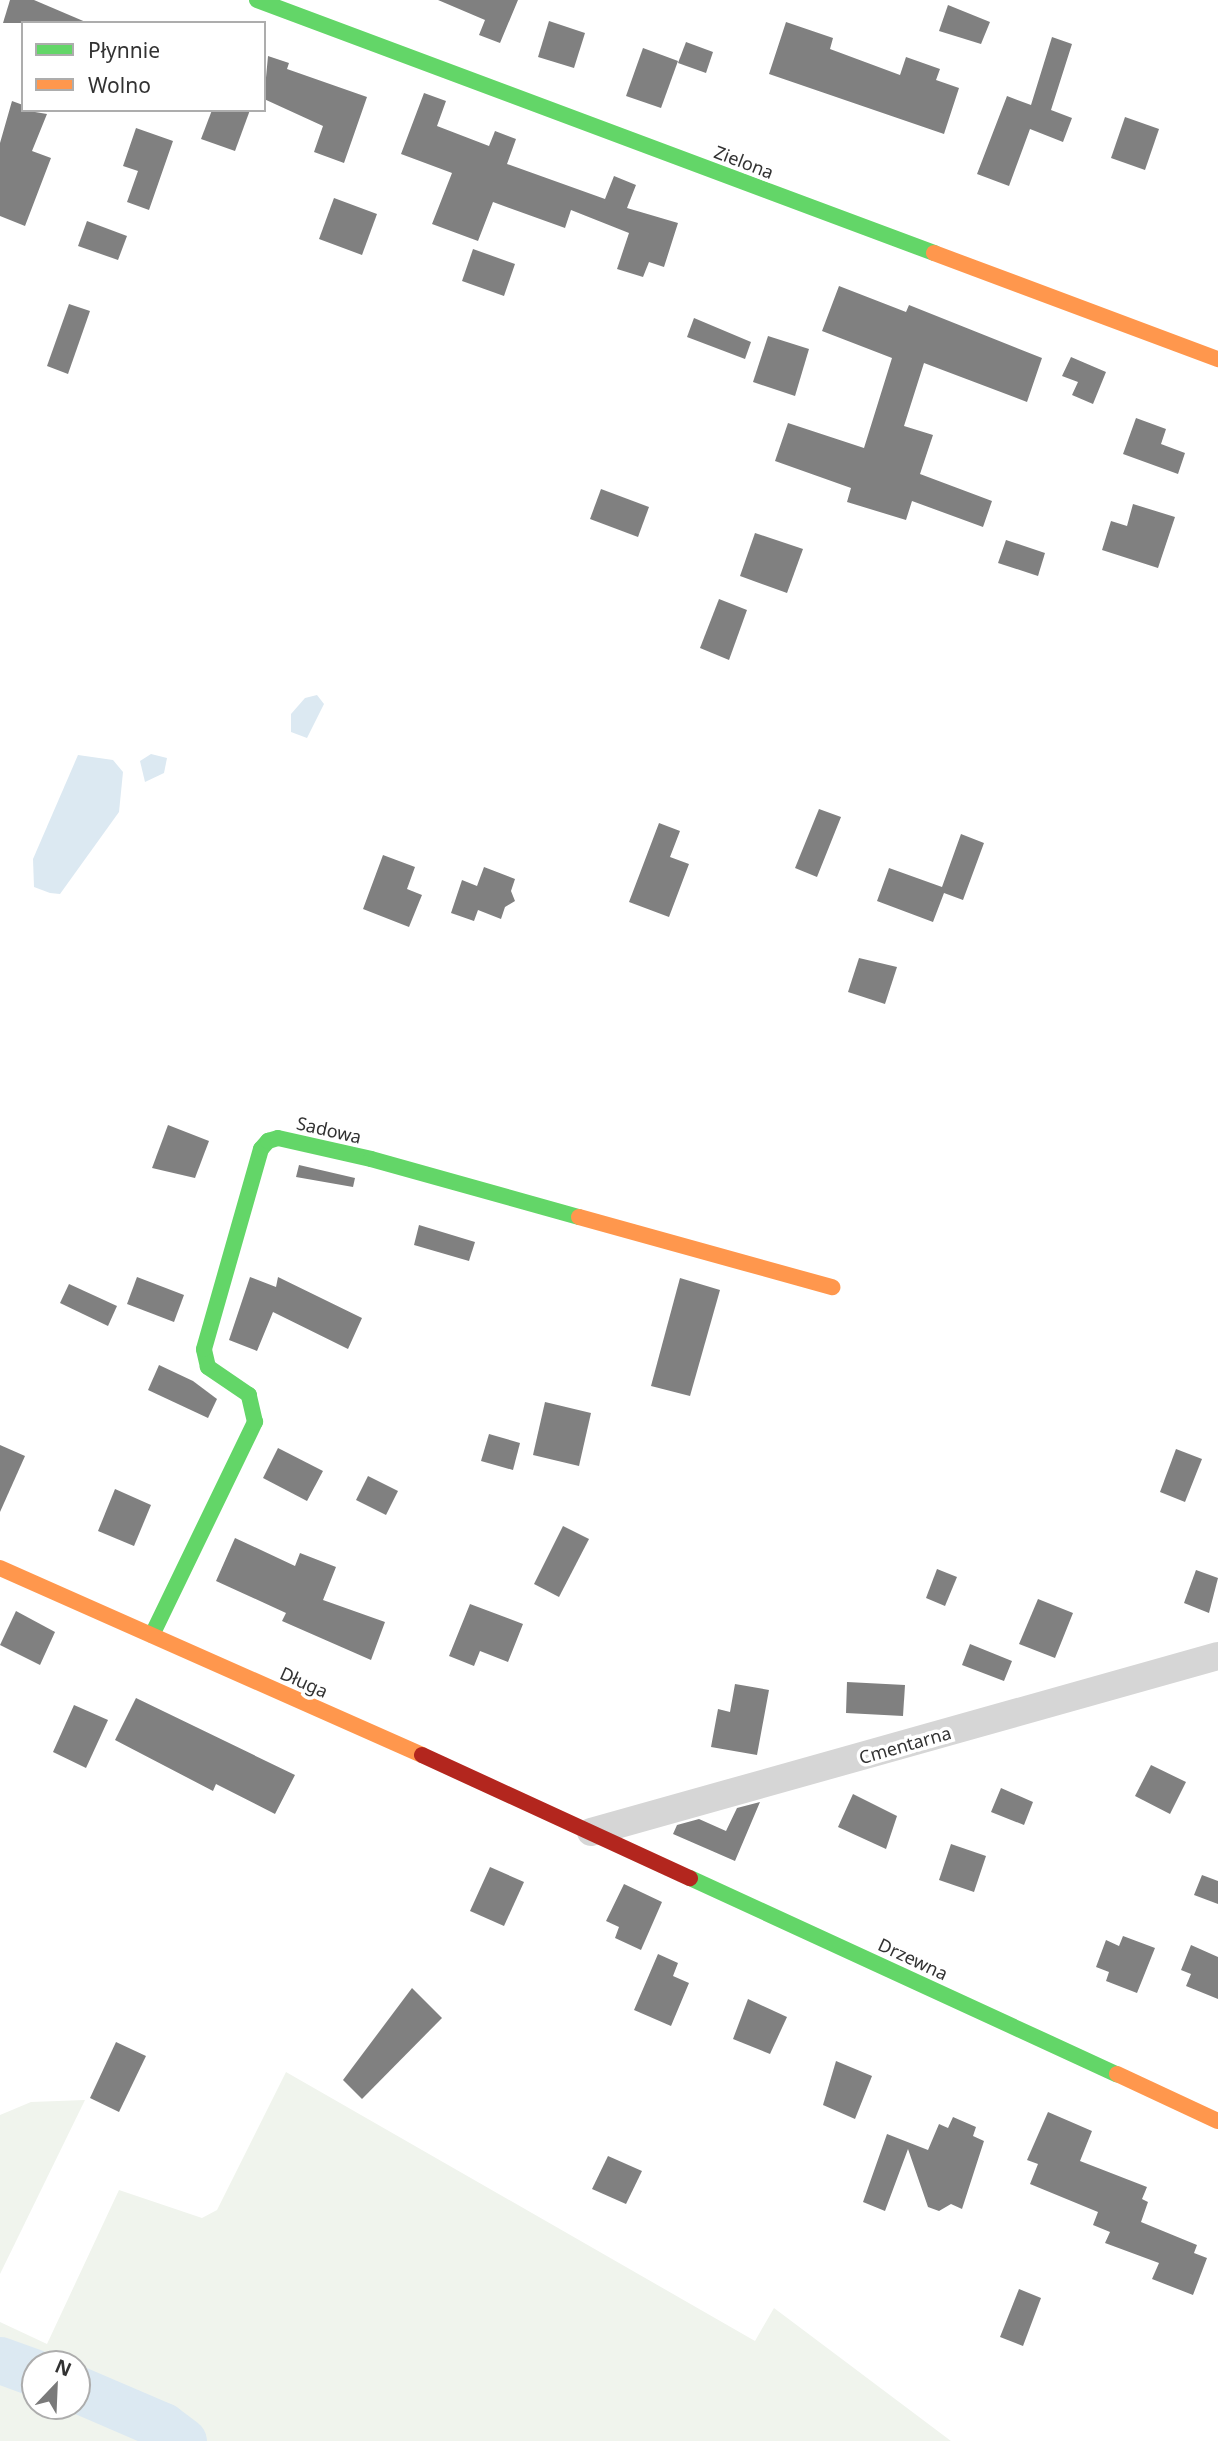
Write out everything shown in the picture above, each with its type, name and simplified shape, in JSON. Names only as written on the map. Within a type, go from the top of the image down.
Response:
[{"type":"street","name":"Zielona","points":[[257,0],[295,7],[1218,359]]},
{"type":"street","name":"Sadowa","points":[[152,1635],[255,1422],[249,1395],[208,1367],[204,1349],[261,1149],[268,1140],[278,1138],[371,1159],[832,1287]]},
{"type":"street","name":"Długa","points":[[0,1568],[591,1832]]},
{"type":"street","name":"Cmentarna","points":[[591,1832],[1218,1656]]},
{"type":"street","name":"Drzewna","points":[[591,1832],[1218,2122]]},
{"type":"shaded area","points":[[317,695],[324,704],[307,738],[291,732],[291,714],[305,698]]},
{"type":"shaded area","points":[[151,754],[167,758],[164,773],[145,782],[140,761]]},
{"type":"shaded area","points":[[78,755],[113,760],[123,772],[119,812],[60,894],[50,893],[34,887],[33,859]]},
{"type":"shaded area","points":[[286,2072],[755,2341],[774,2308],[951,2441],[0,2441],[0,2322],[47,2344],[119,2190],[202,2218],[217,2210]]},
{"type":"shaded area","points":[[85,2100],[0,2274],[0,2115],[31,2102]]},
{"type":"building","points":[[10,0],[34,0],[83,21],[21,21],[3,23]]},
{"type":"building","points":[[438,0],[518,0],[500,43],[479,35],[485,20]]},
{"type":"building","points":[[948,5],[990,22],[981,44],[939,31]]},
{"type":"building","points":[[549,21],[585,33],[574,68],[538,57]]},
{"type":"building","points":[[786,22],[833,38],[830,49],[900,75],[906,57],[940,69],[936,80],[959,88],[944,134],[769,74]]},
{"type":"building","points":[[1052,37],[1072,44],[1051,110],[1072,118],[1063,142],[1030,129],[1009,186],[977,174],[1007,96],[1031,105]]},
{"type":"building","points":[[686,42],[713,52],[706,73],[678,63]]},
{"type":"building","points":[[643,48],[678,61],[661,108],[626,96]]},
{"type":"building","points":[[268,56],[289,63],[287,69],[367,97],[344,163],[314,152],[323,126],[266,100]]},
{"type":"building","points":[[424,93],[446,101],[437,126],[489,146],[495,131],[516,139],[507,164],[605,199],[614,176],[636,185],[627,208],[678,223],[664,267],[649,262],[643,277],[617,269],[629,233],[571,210],[565,228],[493,202],[478,241],[432,224],[452,173],[401,154]]},
{"type":"building","points":[[12,101],[21,104],[21,112],[47,114],[32,151],[51,158],[25,226],[0,216],[0,143]]},
{"type":"building","points":[[211,112],[249,112],[235,151],[201,139]]},
{"type":"building","points":[[1125,117],[1159,129],[1145,170],[1111,158]]},
{"type":"building","points":[[136,128],[173,141],[149,210],[127,202],[138,171],[123,166]]},
{"type":"building","points":[[334,198],[377,214],[362,255],[319,239]]},
{"type":"building","points":[[87,221],[127,236],[118,260],[78,246]]},
{"type":"building","points":[[473,249],[515,264],[504,296],[462,281]]},
{"type":"building","points":[[839,286],[906,312],[909,305],[1042,358],[1027,402],[924,363],[904,426],[933,435],[920,474],[992,501],[983,527],[912,501],[906,520],[847,502],[851,488],[775,461],[788,423],[864,448],[892,358],[822,331]]},
{"type":"building","points":[[69,304],[90,311],[68,374],[47,366]]},
{"type":"building","points":[[694,318],[751,342],[745,359],[687,337]]},
{"type":"building","points":[[768,336],[809,349],[795,396],[753,382]]},
{"type":"building","points":[[1071,357],[1106,372],[1093,404],[1072,395],[1078,382],[1062,376]]},
{"type":"building","points":[[1136,418],[1166,429],[1161,444],[1185,453],[1178,474],[1123,454]]},
{"type":"building","points":[[601,489],[649,507],[638,537],[590,519]]},
{"type":"building","points":[[1133,504],[1175,517],[1158,568],[1102,550],[1111,521],[1127,526]]},
{"type":"building","points":[[755,533],[803,549],[787,593],[740,576]]},
{"type":"building","points":[[1006,540],[1045,553],[1038,576],[998,563]]},
{"type":"building","points":[[719,599],[747,610],[729,660],[700,648]]},
{"type":"building","points":[[819,809],[841,817],[817,877],[795,868]]},
{"type":"building","points":[[659,823],[680,831],[670,857],[689,864],[669,917],[629,902]]},
{"type":"building","points":[[961,834],[984,843],[963,900],[944,893],[933,922],[877,901],[889,868],[942,887]]},
{"type":"building","points":[[383,855],[415,867],[407,889],[422,895],[409,927],[363,909]]},
{"type":"building","points":[[484,867],[515,879],[511,891],[515,901],[505,907],[501,919],[478,910],[474,921],[451,913],[462,880],[477,886]]},
{"type":"building","points":[[859,958],[897,967],[885,1004],[848,992]]},
{"type":"building","points":[[168,1125],[209,1141],[195,1178],[152,1168]]},
{"type":"building","points":[[299,1165],[355,1178],[353,1187],[296,1177]]},
{"type":"building","points":[[419,1225],[475,1242],[469,1261],[414,1245]]},
{"type":"building","points":[[137,1277],[184,1295],[174,1322],[127,1304]]},
{"type":"building","points":[[250,1277],[276,1287],[278,1277],[362,1318],[348,1349],[273,1312],[257,1351],[229,1340]]},
{"type":"building","points":[[680,1278],[720,1290],[690,1396],[651,1386]]},
{"type":"building","points":[[69,1284],[117,1306],[108,1326],[60,1303]]},
{"type":"building","points":[[159,1365],[193,1381],[217,1399],[208,1418],[148,1390]]},
{"type":"building","points":[[545,1402],[591,1413],[579,1466],[533,1455]]},
{"type":"building","points":[[489,1434],[520,1443],[513,1470],[481,1461]]},
{"type":"building","points":[[0,1445],[25,1456],[0,1512]]},
{"type":"building","points":[[278,1448],[323,1471],[307,1501],[263,1478]]},
{"type":"building","points":[[1176,1449],[1202,1459],[1185,1502],[1160,1492]]},
{"type":"building","points":[[368,1476],[398,1491],[386,1515],[356,1500]]},
{"type":"building","points":[[115,1489],[151,1505],[134,1546],[98,1531]]},
{"type":"building","points":[[563,1526],[589,1539],[559,1597],[534,1584]]},
{"type":"building","points":[[235,1538],[295,1566],[300,1553],[336,1567],[323,1600],[385,1622],[371,1660],[282,1621],[286,1613],[216,1581]]},
{"type":"building","points":[[937,1569],[957,1577],[945,1606],[926,1598]]},
{"type":"building","points":[[1196,1570],[1218,1578],[1209,1613],[1184,1603]]},
{"type":"building","points":[[1038,1599],[1073,1613],[1055,1658],[1019,1644]]},
{"type":"building","points":[[470,1604],[523,1624],[508,1662],[480,1651],[474,1666],[449,1656]]},
{"type":"building","points":[[16,1611],[55,1632],[40,1665],[0,1645]]},
{"type":"building","points":[[970,1644],[1012,1661],[1004,1681],[962,1665]]},
{"type":"building","points":[[847,1682],[905,1685],[903,1716],[846,1713]]},
{"type":"building","points":[[735,1684],[769,1690],[757,1755],[711,1747],[718,1709],[730,1712]]},
{"type":"building","points":[[136,1698],[295,1775],[275,1814],[216,1784],[213,1791],[115,1740]]},
{"type":"building","points":[[74,1705],[108,1720],[86,1768],[53,1752]]},
{"type":"building","points":[[1151,1765],[1186,1782],[1170,1814],[1135,1796]]},
{"type":"building","points":[[1001,1788],[1033,1802],[1024,1825],[991,1812]]},
{"type":"building","points":[[853,1794],[897,1816],[886,1849],[838,1827]]},
{"type":"building","points":[[760,1802],[735,1861],[673,1834],[677,1825],[699,1819],[726,1831],[737,1808]]},
{"type":"building","points":[[951,1844],[986,1856],[974,1892],[939,1880]]},
{"type":"building","points":[[490,1867],[524,1882],[504,1926],[470,1911]]},
{"type":"building","points":[[1202,1875],[1218,1881],[1218,1904],[1194,1895]]},
{"type":"building","points":[[624,1884],[662,1902],[641,1950],[615,1938],[619,1927],[606,1921]]},
{"type":"building","points":[[1123,1936],[1155,1948],[1137,1993],[1106,1981],[1109,1972],[1096,1967],[1106,1940],[1119,1946]]},
{"type":"building","points":[[1191,1945],[1218,1957],[1218,1999],[1186,1986],[1191,1974],[1181,1970]]},
{"type":"building","points":[[658,1954],[678,1963],[673,1976],[689,1983],[671,2026],[634,2010]]},
{"type":"building","points":[[412,1988],[442,2018],[362,2099],[343,2080]]},
{"type":"building","points":[[748,1999],[787,2017],[770,2054],[733,2039]]},
{"type":"building","points":[[116,2042],[146,2056],[119,2112],[90,2098]]},
{"type":"building","points":[[836,2061],[872,2076],[855,2119],[823,2105]]},
{"type":"building","points":[[1048,2112],[1092,2131],[1080,2161],[1147,2187],[1142,2199],[1148,2202],[1141,2222],[1197,2245],[1194,2253],[1207,2258],[1193,2295],[1152,2279],[1159,2263],[1105,2243],[1110,2232],[1093,2225],[1098,2212],[1030,2184],[1038,2164],[1027,2160]]},
{"type":"building","points":[[953,2117],[976,2127],[973,2136],[984,2141],[962,2209],[951,2204],[939,2211],[928,2207],[908,2149],[885,2211],[863,2202],[887,2134],[928,2150],[939,2124],[948,2128]]},
{"type":"building","points":[[608,2156],[642,2171],[626,2204],[592,2189]]},
{"type":"building","points":[[1019,2289],[1041,2298],[1023,2346],[1000,2337]]},
{"type":"waterway","points":[[0,2360],[21,2368]]},
{"type":"waterway","points":[[91,2395],[163,2426],[183,2441]]},
{"type":"traffic: fast","points":[[257,0],[934,253]]},
{"type":"traffic: fast","points":[[152,1635],[255,1422],[249,1395],[208,1367],[204,1349],[261,1149],[268,1141],[278,1138],[371,1159],[579,1217]]},
{"type":"traffic: fast","points":[[690,1878],[1117,2074]]},
{"type":"traffic: slow","points":[[934,253],[1218,359]]},
{"type":"traffic: slow","points":[[579,1217],[832,1287]]},
{"type":"traffic: slow","points":[[0,1568],[422,1755]]},
{"type":"traffic: slow","points":[[1117,2074],[1218,2121]]},
{"type":"traffic: jam","points":[[422,1755],[690,1878]]}]
